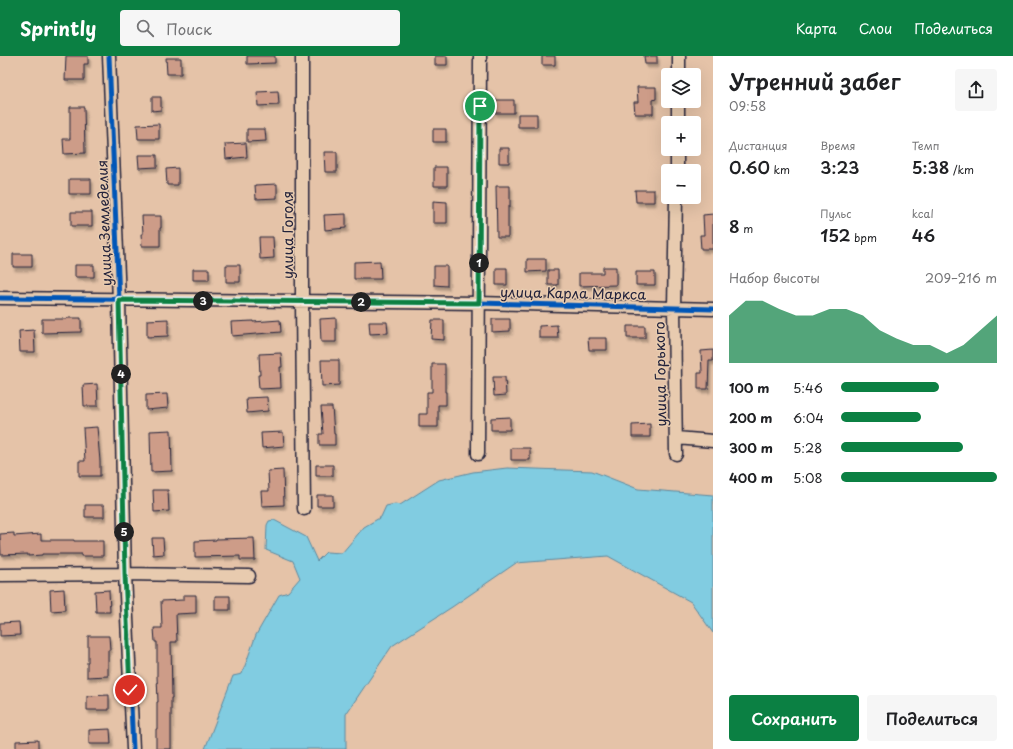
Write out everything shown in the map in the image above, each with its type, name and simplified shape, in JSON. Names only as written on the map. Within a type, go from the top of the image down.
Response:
[{"type":"street","name":"улица Земледелия","points":[[109,56],[119,300],[125,574],[133,749]]},
{"type":"street","name":"улица Гоголя","points":[[302,56],[304,509]]},
{"type":"street","points":[[478,454],[480,56]]},
{"type":"street","points":[[679,68],[680,56]]},
{"type":"street","name":"улица Горького","points":[[676,204],[674,307],[676,454]]},
{"type":"street","name":"улица Карла Маркса","points":[[0,298],[479,303],[713,309]]},
{"type":"street","points":[[676,438],[713,441]]},
{"type":"street","points":[[0,575],[125,574],[249,576]]},
{"type":"water","points":[[507,468],[592,471],[638,489],[713,495],[713,633],[691,602],[608,556],[516,563],[392,646],[346,714],[346,749],[205,749],[233,676],[242,674],[256,635],[279,595],[288,592],[300,578],[293,561],[266,550],[267,525],[269,521],[274,520],[306,537],[317,561],[326,552],[342,553],[364,527],[381,517],[386,506],[395,504],[400,505],[439,480],[473,472]]},
{"type":"building","points":[[66,56],[88,56],[88,64],[84,64],[84,80],[65,80]]},
{"type":"building","points":[[247,56],[275,56],[275,63],[247,64]]},
{"type":"building","points":[[435,56],[447,56],[447,65],[435,65]]},
{"type":"building","points":[[542,56],[555,56],[555,65],[542,65]]},
{"type":"building","points":[[644,56],[657,56],[657,64],[645,64]]},
{"type":"building","points":[[166,58],[181,58],[181,74],[167,74]]},
{"type":"building","points":[[637,87],[656,87],[656,99],[653,100],[653,114],[635,114],[634,102],[638,102]]},
{"type":"building","points":[[278,91],[279,105],[258,106],[257,92]]},
{"type":"building","points":[[152,97],[161,97],[161,110],[152,111]]},
{"type":"building","points":[[495,100],[514,100],[514,113],[495,113]]},
{"type":"building","points":[[70,107],[84,107],[85,153],[64,154],[63,139],[70,139]]},
{"type":"building","points":[[518,114],[537,114],[537,127],[518,127]]},
{"type":"building","points":[[159,124],[159,139],[138,139],[137,125]]},
{"type":"building","points":[[247,129],[265,129],[266,141],[247,142]]},
{"type":"building","points":[[433,129],[446,129],[446,142],[433,142]]},
{"type":"building","points":[[246,143],[247,157],[226,159],[225,144]]},
{"type":"building","points":[[499,148],[509,148],[509,163],[499,163]]},
{"type":"building","points":[[324,152],[337,152],[337,172],[325,172]]},
{"type":"building","points":[[138,155],[157,155],[157,167],[139,168]]},
{"type":"building","points":[[434,167],[447,167],[447,186],[434,186]]},
{"type":"building","points":[[178,168],[178,185],[167,185],[166,169]]},
{"type":"building","points":[[69,179],[91,179],[91,194],[69,194]]},
{"type":"building","points":[[277,184],[277,198],[256,199],[255,185]]},
{"type":"building","points":[[496,186],[510,186],[508,237],[497,237]]},
{"type":"building","points":[[635,190],[654,190],[654,202],[636,202]]},
{"type":"building","points":[[433,201],[447,202],[447,223],[433,223]]},
{"type":"building","points":[[71,212],[92,212],[92,226],[71,226]]},
{"type":"building","points":[[346,214],[346,228],[325,230],[324,215]]},
{"type":"building","points":[[713,214],[713,249],[701,249],[700,235],[704,235],[703,215]]},
{"type":"building","points":[[142,216],[161,216],[160,246],[142,246]]},
{"type":"building","points":[[259,237],[273,237],[274,258],[260,259]]},
{"type":"building","points":[[13,254],[32,254],[32,267],[13,267]]},
{"type":"building","points":[[527,259],[546,259],[546,271],[527,272]]},
{"type":"building","points":[[380,261],[381,279],[354,279],[354,262]]},
{"type":"building","points":[[75,265],[94,265],[94,277],[75,277]]},
{"type":"building","points":[[226,265],[240,265],[240,282],[226,282]]},
{"type":"building","points":[[434,266],[447,266],[447,286],[434,285]]},
{"type":"building","points":[[603,267],[616,267],[616,285],[579,286],[579,273],[603,273]]},
{"type":"building","points":[[496,268],[507,268],[507,285],[496,285]]},
{"type":"building","points":[[193,269],[209,269],[209,280],[193,280]]},
{"type":"building","points":[[548,270],[558,270],[558,285],[548,285]]},
{"type":"building","points":[[636,272],[655,272],[655,285],[636,285]]},
{"type":"building","points":[[81,318],[81,332],[42,333],[42,319]]},
{"type":"building","points":[[336,318],[336,342],[321,342],[320,319]]},
{"type":"building","points":[[168,319],[168,336],[147,337],[147,320]]},
{"type":"building","points":[[492,319],[510,319],[510,331],[492,332]]},
{"type":"building","points":[[280,320],[281,332],[232,336],[231,322]]},
{"type":"building","points":[[432,320],[444,320],[444,340],[431,339]]},
{"type":"building","points":[[369,322],[387,322],[388,333],[370,334]]},
{"type":"building","points":[[557,325],[558,338],[539,338],[539,326]]},
{"type":"building","points":[[627,326],[645,326],[645,338],[627,338]]},
{"type":"building","points":[[34,330],[35,352],[20,352],[19,331]]},
{"type":"building","points":[[588,338],[607,338],[607,350],[589,350]]},
{"type":"building","points":[[713,350],[713,361],[709,361],[708,389],[698,389],[698,373],[702,373],[701,351]]},
{"type":"building","points":[[281,353],[281,388],[259,389],[259,354]]},
{"type":"building","points":[[321,360],[339,360],[339,385],[322,386]]},
{"type":"building","points":[[432,364],[445,364],[446,405],[438,405],[438,427],[419,427],[419,414],[427,414],[427,392],[432,392]]},
{"type":"building","points":[[493,377],[505,377],[506,395],[494,396]]},
{"type":"building","points":[[97,384],[98,406],[84,406],[83,385]]},
{"type":"building","points":[[167,394],[168,408],[146,410],[146,395]]},
{"type":"building","points":[[267,397],[268,411],[247,413],[246,398]]},
{"type":"building","points":[[321,407],[332,407],[335,445],[319,445],[319,434],[323,434]]},
{"type":"building","points":[[510,417],[510,430],[491,430],[491,418]]},
{"type":"building","points":[[650,424],[650,437],[632,437],[632,425]]},
{"type":"building","points":[[97,427],[100,476],[79,476],[79,461],[85,461],[83,428]]},
{"type":"building","points":[[171,430],[172,471],[151,472],[150,431]]},
{"type":"building","points":[[283,432],[284,446],[262,448],[261,433]]},
{"type":"building","points":[[511,448],[530,448],[530,460],[511,460]]},
{"type":"building","points":[[316,465],[333,465],[333,476],[316,476]]},
{"type":"building","points":[[283,470],[284,505],[262,506],[261,491],[269,491],[268,471]]},
{"type":"building","points":[[153,490],[168,490],[169,511],[154,512]]},
{"type":"building","points":[[317,495],[333,495],[333,506],[317,506]]},
{"type":"building","points":[[85,505],[104,505],[104,517],[85,517]]},
{"type":"building","points":[[14,533],[14,536],[41,534],[41,540],[103,541],[103,556],[82,556],[82,554],[42,554],[28,556],[28,554],[1,555],[0,534]]},
{"type":"building","points":[[152,538],[163,538],[164,554],[153,555]]},
{"type":"building","points":[[254,538],[255,560],[240,560],[240,556],[195,557],[195,541]]},
{"type":"building","points":[[64,589],[65,610],[51,611],[50,590]]},
{"type":"building","points":[[109,590],[110,612],[96,612],[95,591]]},
{"type":"building","points":[[183,595],[196,595],[196,613],[176,614],[177,642],[171,642],[171,749],[156,749],[158,702],[157,642],[155,642],[154,628],[162,628],[161,601],[183,600]]},
{"type":"building","points":[[215,596],[230,596],[230,610],[215,610]]},
{"type":"building","points":[[19,622],[20,635],[0,636],[0,623]]},
{"type":"building","points":[[88,636],[109,636],[110,650],[108,650],[108,676],[87,677]]},
{"type":"building","points":[[109,695],[109,710],[87,710],[87,696]]},
{"type":"building","points":[[110,729],[111,744],[89,744],[89,730]]},
{"type":"building","points":[[38,740],[38,749],[16,749],[16,741]]},
{"type":"cycle path","points":[[109,56],[119,300],[125,574],[133,749]]},
{"type":"cycle path","points":[[0,298],[479,303],[713,309]]},
{"type":"route","points":[[130,690],[125,574],[119,300],[479,303],[480,106]]}]
